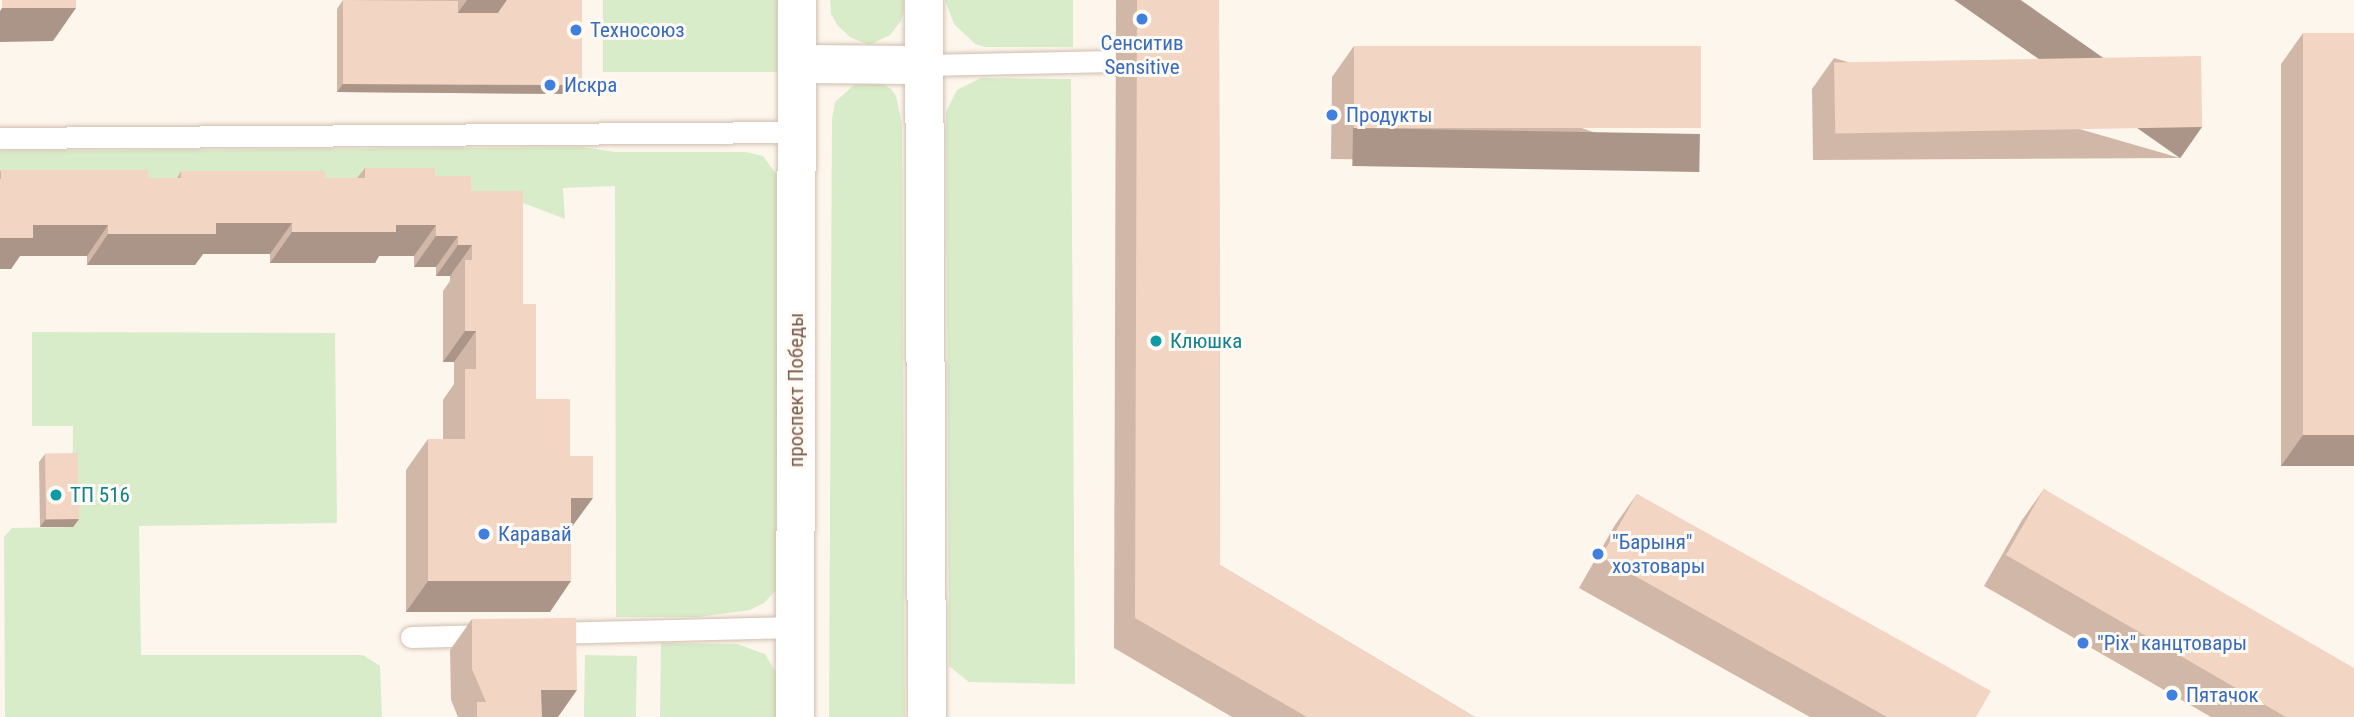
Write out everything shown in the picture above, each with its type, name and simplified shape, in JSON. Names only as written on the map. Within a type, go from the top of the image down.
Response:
[{"type":"main road","name":"проспект Победы","points":[[795,717],[797,0]]},
{"type":"main road","points":[[924,0],[927,717]]},
{"type":"main road","points":[[797,64],[923,65]]},
{"type":"lane","points":[[923,65],[1116,61]]},
{"type":"lane","points":[[0,138],[797,132]]},
{"type":"lane","points":[[411,637],[795,626]]},
{"type":"green space","points":[[603,0],[777,0],[777,72],[603,72]]},
{"type":"green space","points":[[830,0],[904,0],[904,10],[901,21],[890,35],[869,45],[850,37],[838,26],[831,14]]},
{"type":"green space","points":[[945,0],[1073,0],[1073,47],[985,47],[975,44],[954,24]]},
{"type":"green space","points":[[981,78],[1071,79],[1075,684],[969,682],[949,666],[946,112],[957,90]]},
{"type":"green space","points":[[855,84],[883,84],[891,89],[896,96],[902,124],[905,717],[829,717],[832,119],[835,102]]},
{"type":"green space","points":[[582,147],[615,152],[746,152],[763,156],[779,178],[776,590],[764,603],[750,610],[698,617],[616,617],[615,186],[563,188],[565,219],[497,193],[0,194],[0,151]]},
{"type":"green space","points":[[32,332],[335,333],[337,523],[139,526],[141,655],[363,655],[380,666],[382,717],[5,717],[4,537],[12,528],[72,527],[73,426],[32,426]]},
{"type":"green space","points":[[661,643],[737,644],[765,654],[777,674],[781,717],[660,717]]},
{"type":"green space","points":[[585,655],[637,656],[636,717],[584,717]]},
{"type":"building","points":[[2,0],[76,0],[76,8],[2,8]]},
{"type":"building","points":[[343,0],[458,1],[458,13],[498,13],[507,0],[582,0],[582,85],[343,84]]},
{"type":"building","name":"Клюшка","points":[[1137,0],[1219,0],[1220,565],[1475,717],[1307,717],[1135,618]]},
{"type":"building","points":[[2303,33],[2354,33],[2354,435],[2303,435]]},
{"type":"building","points":[[1354,46],[1701,46],[1701,128],[1354,128]]},
{"type":"building","points":[[2201,56],[2202,127],[1835,133],[1834,62]]},
{"type":"building","points":[[365,168],[435,168],[435,176],[471,176],[471,191],[523,191],[523,304],[536,304],[536,399],[570,399],[570,456],[593,456],[593,498],[571,498],[571,581],[428,581],[428,439],[465,439],[465,369],[476,369],[476,331],[465,331],[465,260],[472,260],[472,245],[458,245],[458,236],[436,236],[436,225],[396,225],[396,232],[292,232],[292,223],[216,223],[216,234],[108,234],[108,225],[33,225],[33,238],[0,238],[1,170],[148,170],[148,178],[181,178],[181,171],[325,171],[325,178],[365,178]]},
{"type":"building","name":"ТП 516","points":[[78,453],[79,519],[46,520],[45,454]]},
{"type":"building","points":[[2044,489],[2354,668],[2354,717],[2286,717],[2006,555]]},
{"type":"building","points":[[1637,494],[1991,691],[1976,717],[1887,717],[1601,557]]},
{"type":"building","points":[[576,618],[577,690],[541,690],[542,717],[477,717],[477,702],[486,702],[472,669],[472,619]]},
{"type":"place","name":"Сенситив Sensitive","points":[[1142,19]]},
{"type":"place","name":"Техносоюз","points":[[576,30]]},
{"type":"place","name":"Искра","points":[[550,85]]},
{"type":"place","name":"Продукты","points":[[1332,115]]},
{"type":"place","name":"Клюшка","points":[[1156,341]]},
{"type":"place","name":"ТП 516","points":[[56,495]]},
{"type":"place","name":"Каравай","points":[[484,534]]},
{"type":"place","name":"\"Барыня\" хозтовары","points":[[1598,554]]},
{"type":"place","name":"\"Pix\" канцтовары","points":[[2083,643]]},
{"type":"place","name":"Пятачок","points":[[2172,695]]}]
